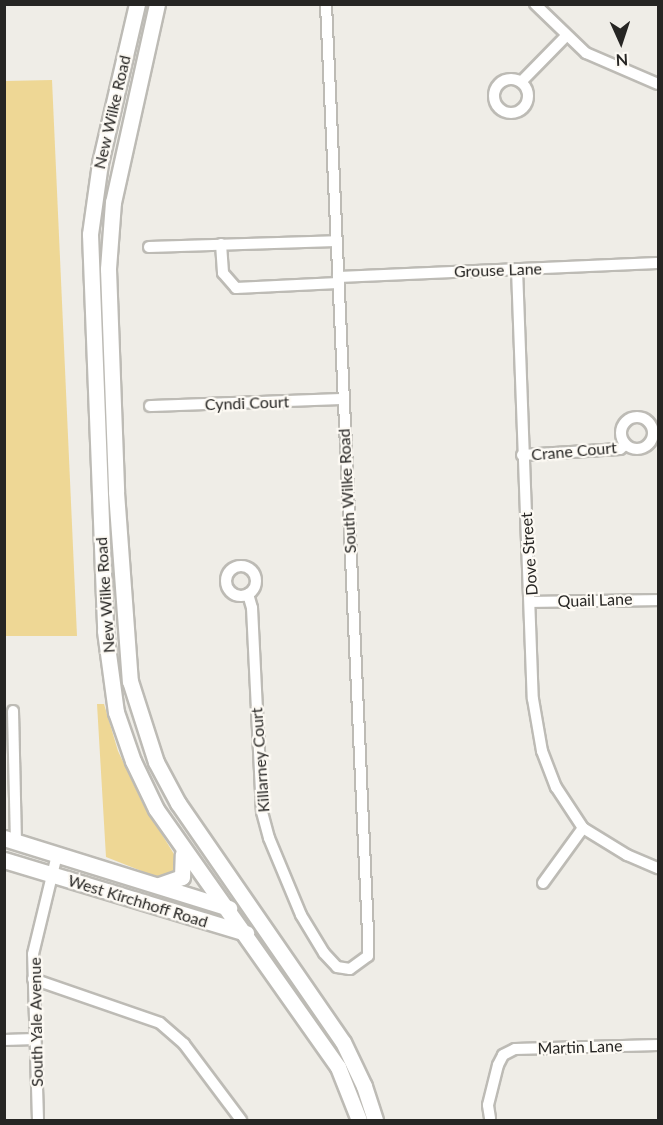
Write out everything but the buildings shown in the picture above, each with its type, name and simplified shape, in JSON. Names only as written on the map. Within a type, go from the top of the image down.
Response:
[{"type":"main road","name":"New Wilke Road","points":[[137,4],[100,163],[90,234],[105,631],[116,712],[133,761],[182,848],[338,1067],[359,1120]]},
{"type":"main road","name":"New Wilke Road","points":[[157,4],[113,202],[108,269],[116,492],[130,681],[156,762],[184,812],[343,1042],[364,1086],[375,1120]]},
{"type":"main road","name":"West Kirchhoff Road","points":[[10,839],[257,916]]},
{"type":"main road","points":[[159,885],[182,877],[185,871],[182,848]]},
{"type":"main road","name":"West Kirchhoff Road","points":[[4,860],[242,932],[272,938]]},
{"type":"street","name":"South Wilke Road","points":[[326,4],[368,956],[350,969]]},
{"type":"street","points":[[535,4],[565,37],[586,54],[658,84]]},
{"type":"street","points":[[521,82],[565,37]]},
{"type":"street","points":[[149,247],[336,241]]},
{"type":"street","name":"Grouse Lane","points":[[221,244],[223,273],[236,288],[517,269],[658,263]]},
{"type":"street","name":"Dove Street","points":[[517,269],[522,455],[532,602],[533,699],[542,751],[556,787],[583,828]]},
{"type":"street","name":"Cyndi Court","points":[[150,406],[343,399]]},
{"type":"street","name":"Crane Court","points":[[522,455],[612,450],[625,445]]},
{"type":"street","name":"Killarney Court","points":[[248,594],[252,608],[262,812],[266,829],[276,862],[324,953],[337,967],[350,969]]},
{"type":"street","name":"Quail Lane","points":[[532,602],[658,600]]},
{"type":"street","points":[[10,839],[14,711]]},
{"type":"street","points":[[543,883],[583,828],[627,855],[658,868]]},
{"type":"street","name":"South Yale Avenue","points":[[38,1120],[33,954],[50,875],[57,855]]},
{"type":"street","points":[[33,979],[160,1023],[184,1044],[242,1120]]},
{"type":"street","points":[[4,1040],[35,1039]]},
{"type":"street","name":"Martin Lane","points":[[490,1118],[488,1105],[502,1055],[515,1049],[658,1045]]},
{"type":"shaded area","points":[[52,80],[77,636],[5,636],[5,81]]},
{"type":"shaded area","points":[[97,704],[104,704],[118,751],[142,802],[177,859],[175,873],[162,879],[106,857]]}]
